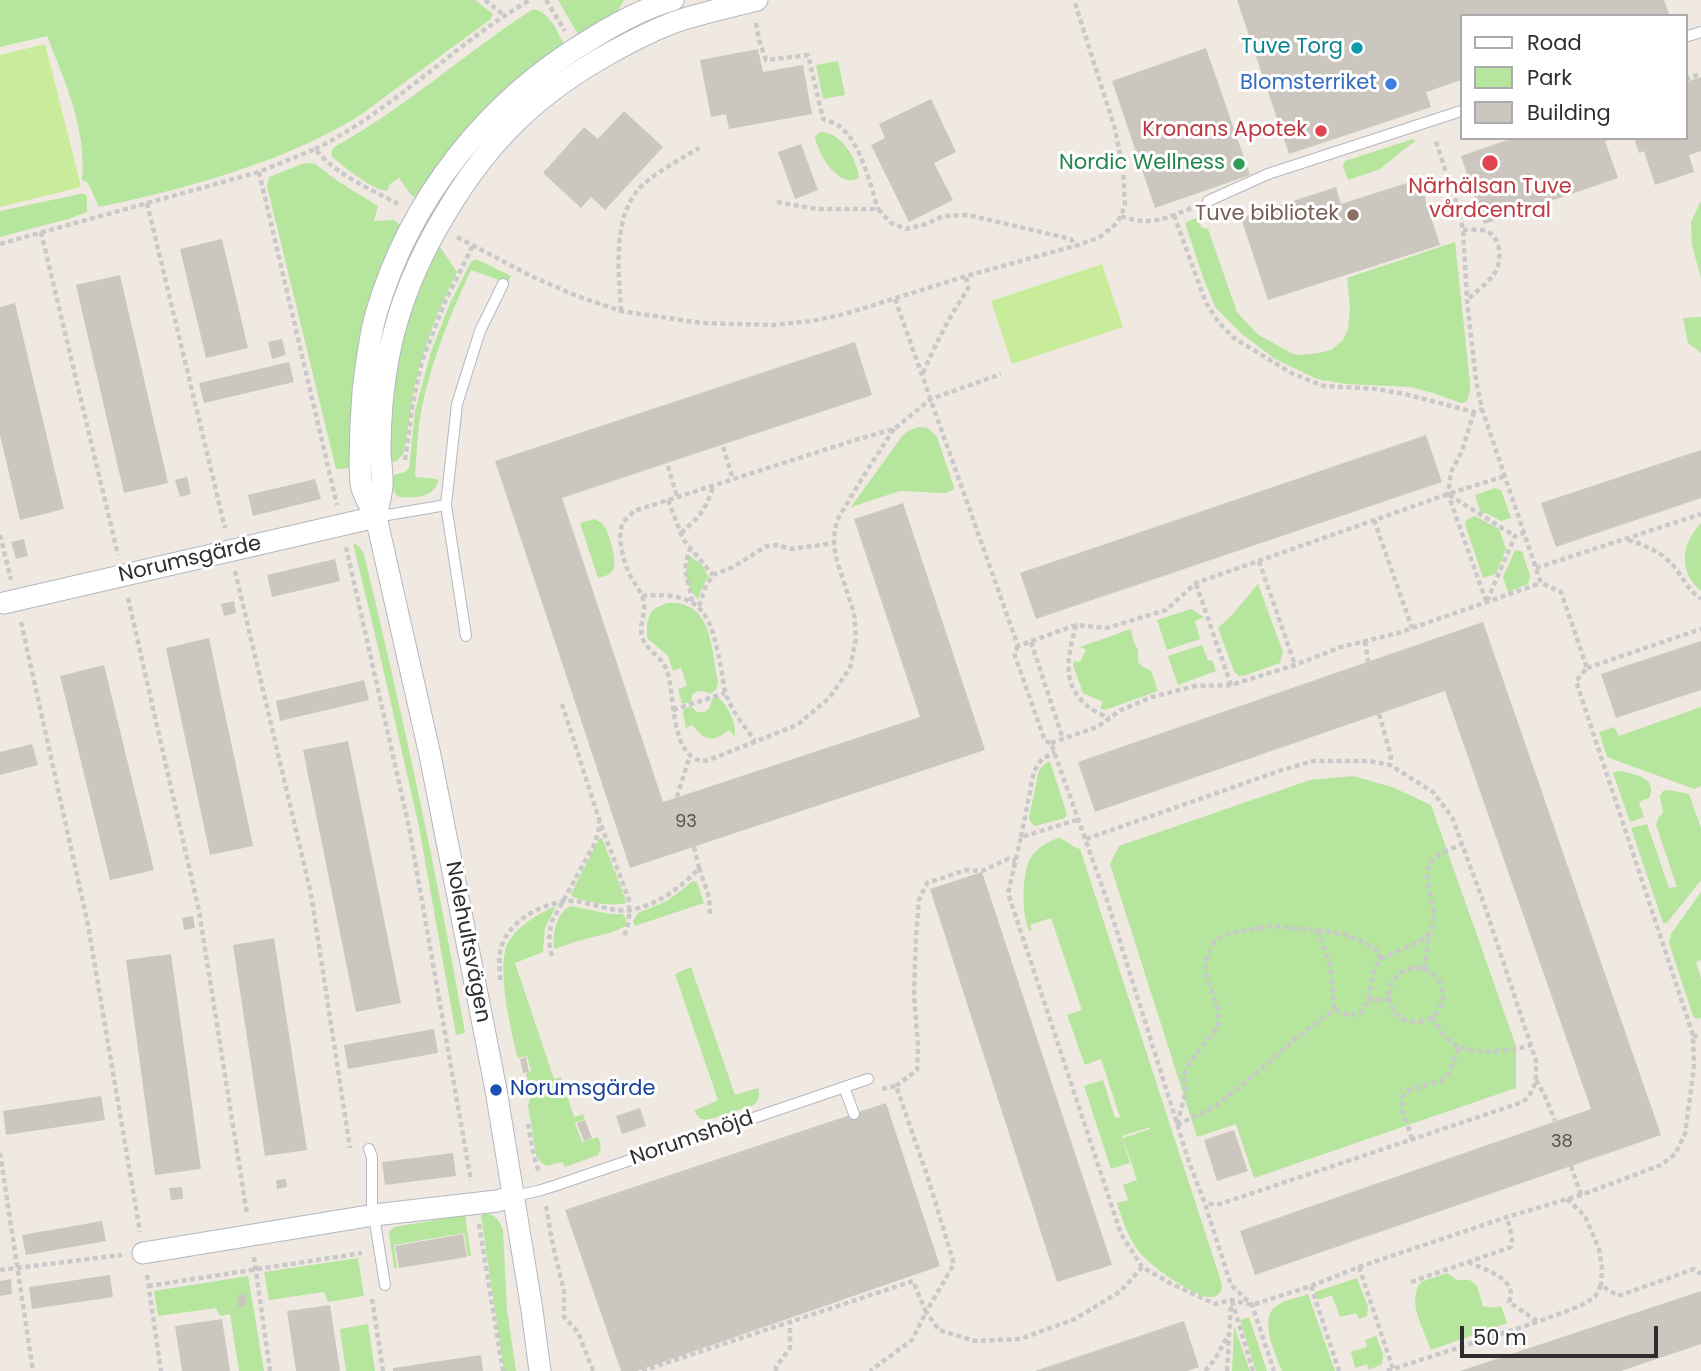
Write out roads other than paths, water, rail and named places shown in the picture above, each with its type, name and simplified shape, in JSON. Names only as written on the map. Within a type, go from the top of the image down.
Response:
[{"type":"street","name":"Nolehultsvägen","points":[[371,471],[360,441],[367,359],[376,316],[410,230],[438,181],[489,118],[528,82],[566,54],[612,26],[673,0]]},
{"type":"street","name":"Nolehultsvägen","points":[[540,1371],[496,1090],[430,755],[376,517],[361,486],[371,471],[389,353],[400,309],[414,274],[436,229],[477,165],[504,132],[543,96],[587,65],[626,44],[676,22],[756,10]]},
{"type":"street","name":"Norumsgärde","points":[[10,601],[376,517]]},
{"type":"street","points":[[144,1253],[368,1216],[514,1196]]},
{"type":"lane","points":[[1208,201],[1268,174],[1460,111]]},
{"type":"lane","points":[[466,636],[446,505],[457,404],[480,331],[503,284]]},
{"type":"lane","points":[[376,517],[446,505]]},
{"type":"lane","name":"Norumshöjd","points":[[514,1196],[544,1190],[868,1079]]},
{"type":"lane","points":[[844,1087],[854,1114]]},
{"type":"lane","points":[[369,1149],[372,1157],[372,1203],[368,1216],[384,1285]]},
{"type":"place","name":"Tuve Torg","points":[[1357,48]]},
{"type":"place","name":"Blomsterriket","points":[[1391,84]]},
{"type":"place","name":"Kronans Apotek","points":[[1321,131]]},
{"type":"place","name":"Närhälsan Tuve vårdcentral","points":[[1490,163]]},
{"type":"place","name":"Nordic Wellness","points":[[1239,164]]},
{"type":"place","name":"Tuve bibliotek","points":[[1353,215]]},
{"type":"place","name":"Norumsgärde","points":[[496,1090]]}]
